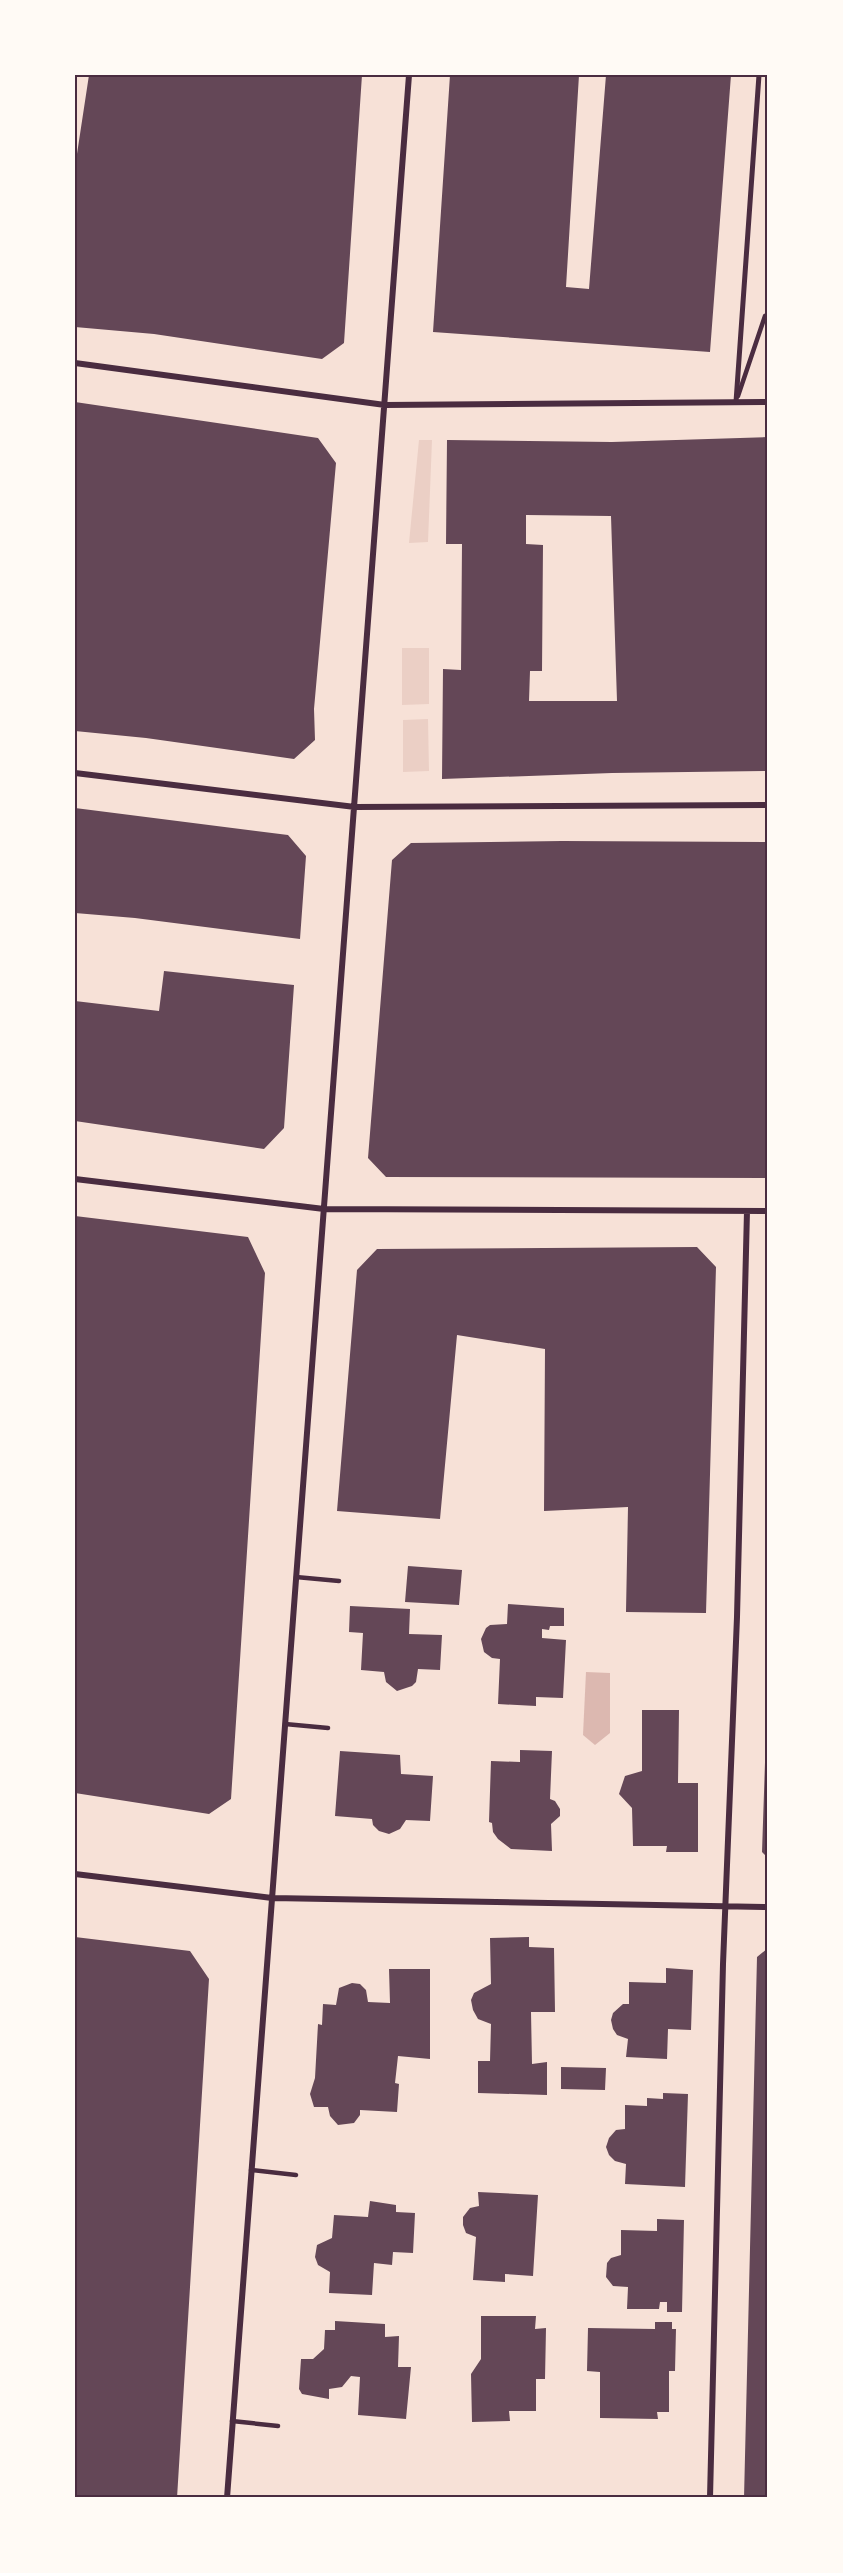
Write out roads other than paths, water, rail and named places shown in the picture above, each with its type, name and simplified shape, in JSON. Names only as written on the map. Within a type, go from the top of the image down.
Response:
[{"type":"street","points":[[227,2498],[409,75]]},
{"type":"street","points":[[736,402],[759,75]]},
{"type":"street","points":[[75,363],[385,405],[768,402]]},
{"type":"street","points":[[75,773],[354,807],[768,805]]},
{"type":"street","points":[[75,1179],[324,1209],[768,1211]]},
{"type":"street","points":[[710,2498],[747,1211]]},
{"type":"street","points":[[75,1874],[272,1898],[768,1907]]},
{"type":"lane","points":[[736,402],[765,316],[768,315]]},
{"type":"lane","points":[[296,1577],[339,1581]]},
{"type":"lane","points":[[285,1724],[328,1728]]},
{"type":"lane","points":[[251,2170],[296,2175]]},
{"type":"lane","points":[[232,2421],[278,2426]]}]
